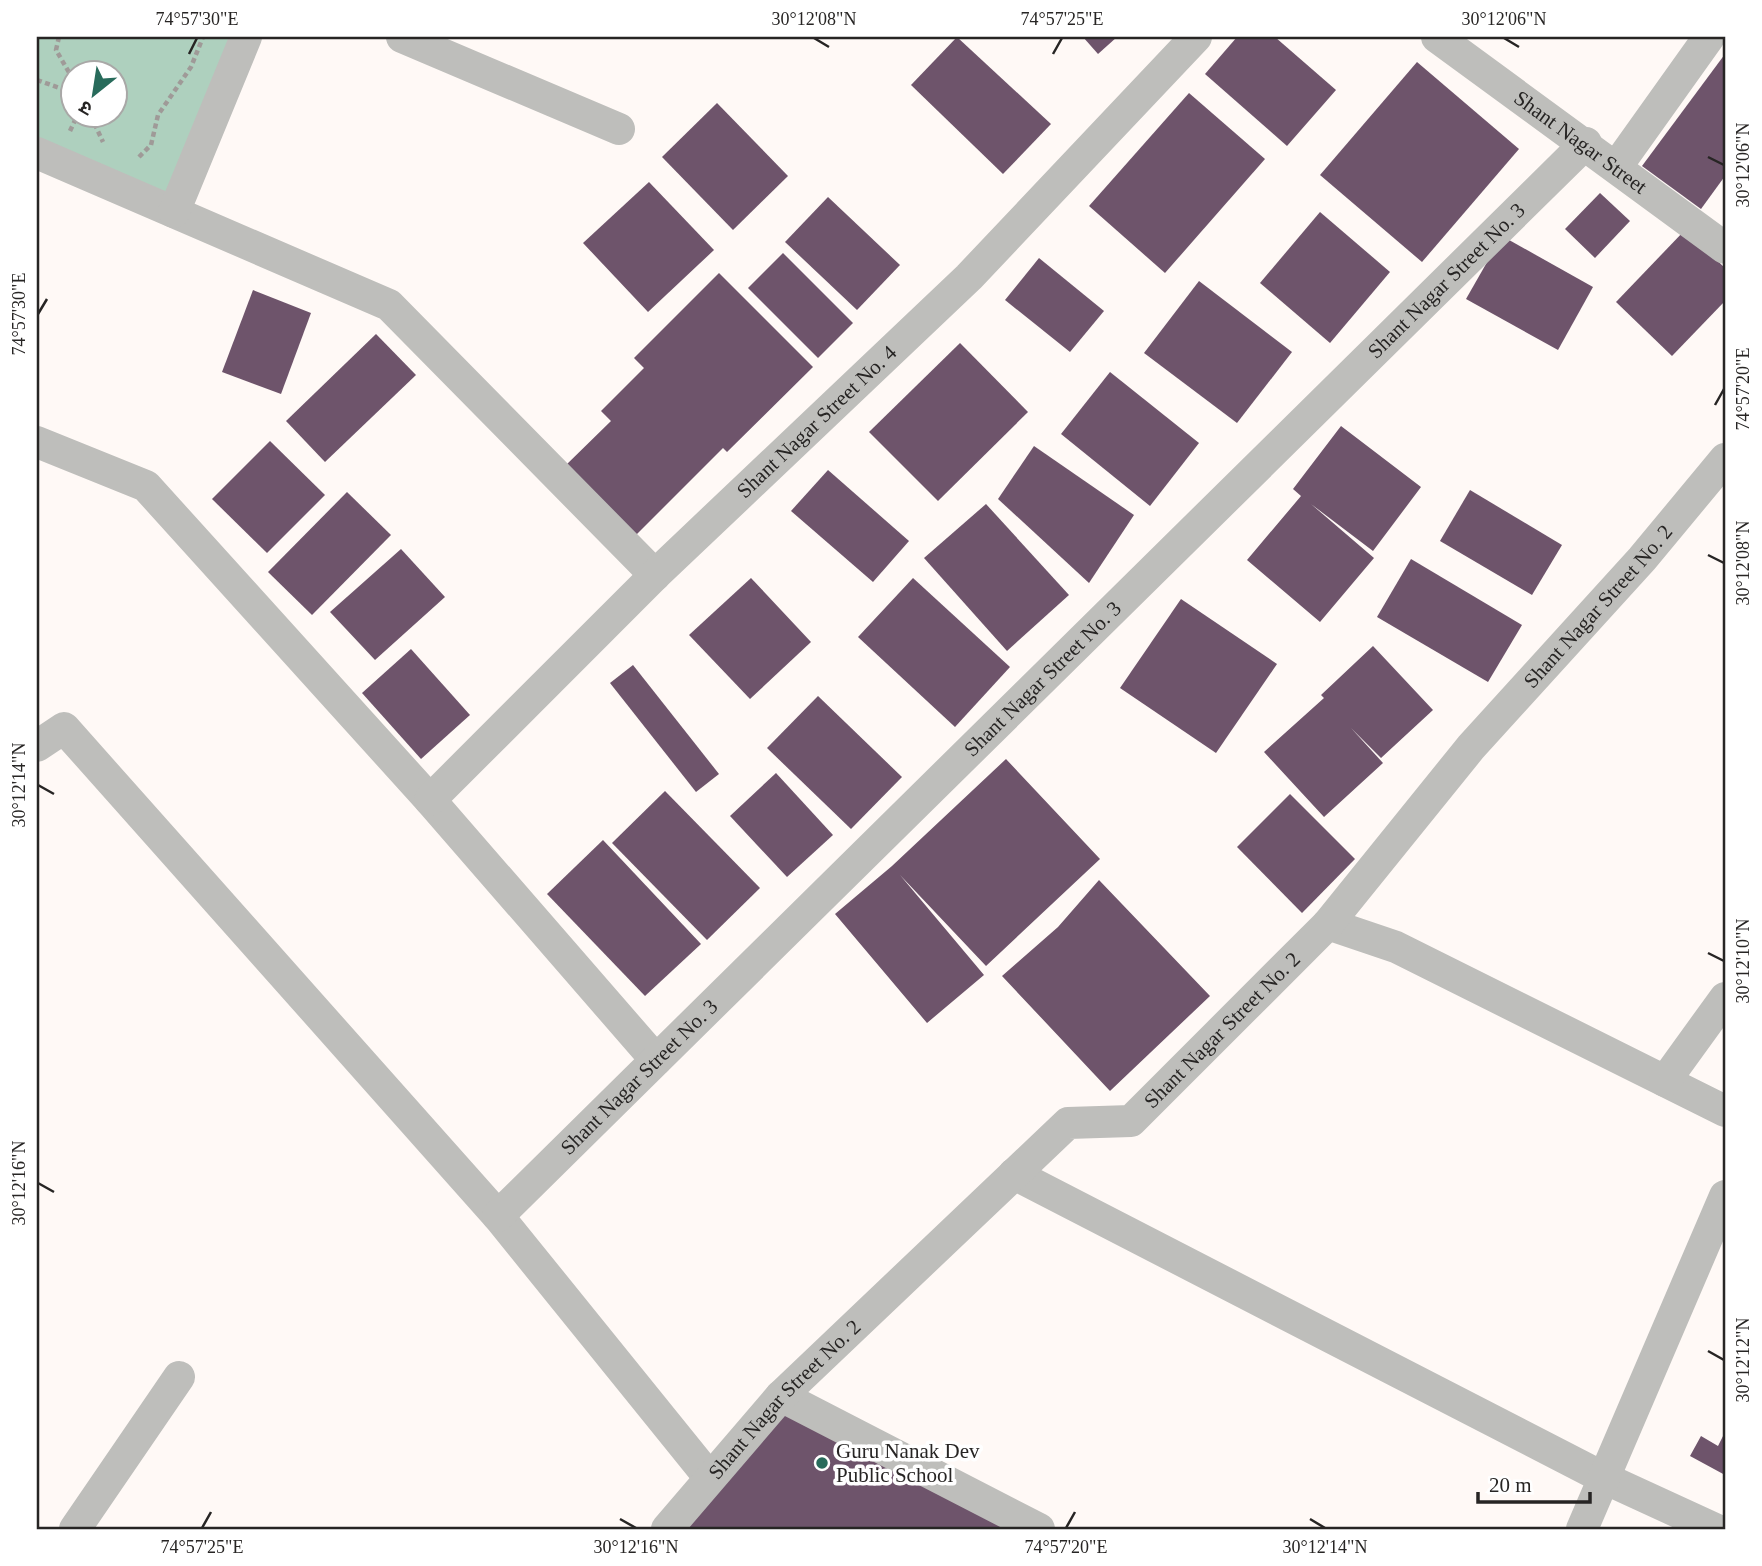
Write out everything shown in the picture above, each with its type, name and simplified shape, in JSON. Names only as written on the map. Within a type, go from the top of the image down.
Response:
[{"type":"street","points":[[174,212],[246,37]]},
{"type":"street","points":[[402,37],[619,129]]},
{"type":"street","name":"Shant Nagar Street No. 4","points":[[430,800],[655,575],[969,276],[1196,37]]},
{"type":"street","name":"Shant Nagar Street","points":[[1437,37],[1586,143],[1725,248]]},
{"type":"street","points":[[1617,166],[1709,37]]},
{"type":"street","name":"Shant Nagar Street No. 3","points":[[498,1216],[1586,143]]},
{"type":"street","points":[[37,153],[389,304],[655,575]]},
{"type":"street","points":[[37,442],[146,486],[430,800],[656,1060]]},
{"type":"street","name":"Shant Nagar Street No. 2","points":[[667,1529],[780,1396],[1068,1123],[1131,1121],[1328,924],[1471,747],[1642,559],[1725,459]]},
{"type":"street","points":[[37,746],[65,728],[498,1216],[709,1477]]},
{"type":"street","points":[[1328,924],[1396,947],[1725,1111]]},
{"type":"street","points":[[1665,1082],[1725,998]]},
{"type":"street","points":[[1014,1174],[1604,1478],[1715,1529]]},
{"type":"street","points":[[1582,1529],[1725,1196]]},
{"type":"street","points":[[75,1529],[179,1377]]},
{"type":"street","points":[[780,1396],[1040,1529]]},
{"type":"path","points":[[59,37],[57,50],[62,60]]},
{"type":"path","points":[[142,157],[151,145],[158,115],[191,67],[203,37]]},
{"type":"path","points":[[37,80],[60,88]]},
{"type":"green space","points":[[37,37],[246,37],[174,212],[37,153]]},
{"type":"building","points":[[957,37],[1051,124],[1003,174],[911,85]]},
{"type":"building","points":[[1083,37],[1117,37],[1098,54]]},
{"type":"building","points":[[1237,37],[1275,37],[1336,90],[1287,146],[1205,74]]},
{"type":"building","points":[[1725,54],[1725,176],[1701,209],[1642,166]]},
{"type":"building","points":[[1417,62],[1519,149],[1422,262],[1320,175]]},
{"type":"building","points":[[1189,93],[1265,159],[1165,273],[1089,206]]},
{"type":"building","points":[[717,103],[788,176],[733,230],[662,157]]},
{"type":"building","points":[[649,182],[714,250],[648,312],[583,243]]},
{"type":"building","points":[[1600,193],[1630,221],[1595,258],[1565,229]]},
{"type":"building","points":[[828,197],[900,265],[857,310],[785,242]]},
{"type":"building","points":[[1320,212],[1390,272],[1330,343],[1260,283]]},
{"type":"building","points":[[1685,230],[1725,268],[1725,301],[1672,356],[1616,302]]},
{"type":"building","points":[[1502,236],[1593,287],[1558,350],[1466,299]]},
{"type":"building","points":[[783,253],[853,323],[818,358],[748,288]]},
{"type":"building","points":[[1039,258],[1104,311],[1070,352],[1005,300]]},
{"type":"building","points":[[719,273],[813,367],[727,452],[723,448],[634,537],[564,467],[611,421],[601,411],[644,368],[634,358]]},
{"type":"building","points":[[1199,281],[1292,352],[1237,423],[1144,353]]},
{"type":"building","points":[[253,290],[311,313],[281,394],[222,372]]},
{"type":"building","points":[[376,334],[416,375],[325,462],[286,421]]},
{"type":"building","points":[[960,343],[1028,412],[938,501],[869,432]]},
{"type":"building","points":[[1110,372],[1199,443],[1150,506],[1061,434]]},
{"type":"building","points":[[1341,426],[1421,487],[1373,551],[1311,504],[1374,558],[1320,622],[1247,560],[1301,496],[1293,489]]},
{"type":"building","points":[[270,441],[325,495],[267,553],[212,499]]},
{"type":"building","points":[[1034,446],[1134,515],[1089,583],[998,499]]},
{"type":"building","points":[[828,470],[909,541],[873,582],[791,511]]},
{"type":"building","points":[[1470,490],[1562,545],[1532,595],[1440,541]]},
{"type":"building","points":[[347,492],[391,535],[312,615],[268,572]]},
{"type":"building","points":[[986,504],[1069,595],[1007,651],[924,558]]},
{"type":"building","points":[[401,549],[445,597],[375,660],[330,612]]},
{"type":"building","points":[[1411,559],[1522,625],[1488,682],[1377,617]]},
{"type":"building","points":[[751,578],[811,642],[750,699],[689,635]]},
{"type":"building","points":[[913,578],[1010,667],[955,727],[858,637]]},
{"type":"building","points":[[1181,599],[1277,664],[1216,753],[1120,688]]},
{"type":"building","points":[[1373,646],[1433,710],[1381,758],[1351,728],[1383,763],[1324,817],[1264,752],[1324,698],[1321,695]]},
{"type":"building","points":[[411,649],[470,715],[421,759],[362,693]]},
{"type":"building","points":[[633,665],[719,774],[696,792],[610,683]]},
{"type":"building","points":[[818,696],[902,777],[851,829],[767,748]]},
{"type":"building","points":[[1006,759],[1100,859],[986,966],[900,875],[984,975],[927,1023],[835,914],[892,866]]},
{"type":"building","points":[[776,773],[833,835],[787,877],[730,816]]},
{"type":"building","points":[[665,791],[760,888],[707,940],[612,843]]},
{"type":"building","points":[[1290,794],[1355,859],[1302,913],[1237,847]]},
{"type":"building","points":[[603,840],[701,944],[645,996],[547,894]]},
{"type":"building","points":[[1099,880],[1210,996],[1110,1091],[1002,976],[1058,927]]},
{"type":"building","name":"Guru Nanak Dev Public School","points":[[781,1396],[1039,1529],[686,1529]]},
{"type":"building","points":[[1725,1432],[1725,1475],[1690,1456],[1701,1436],[1718,1446]]},
{"type":"place","name":"Guru Nanak Dev Public School","points":[[822,1463]]}]
